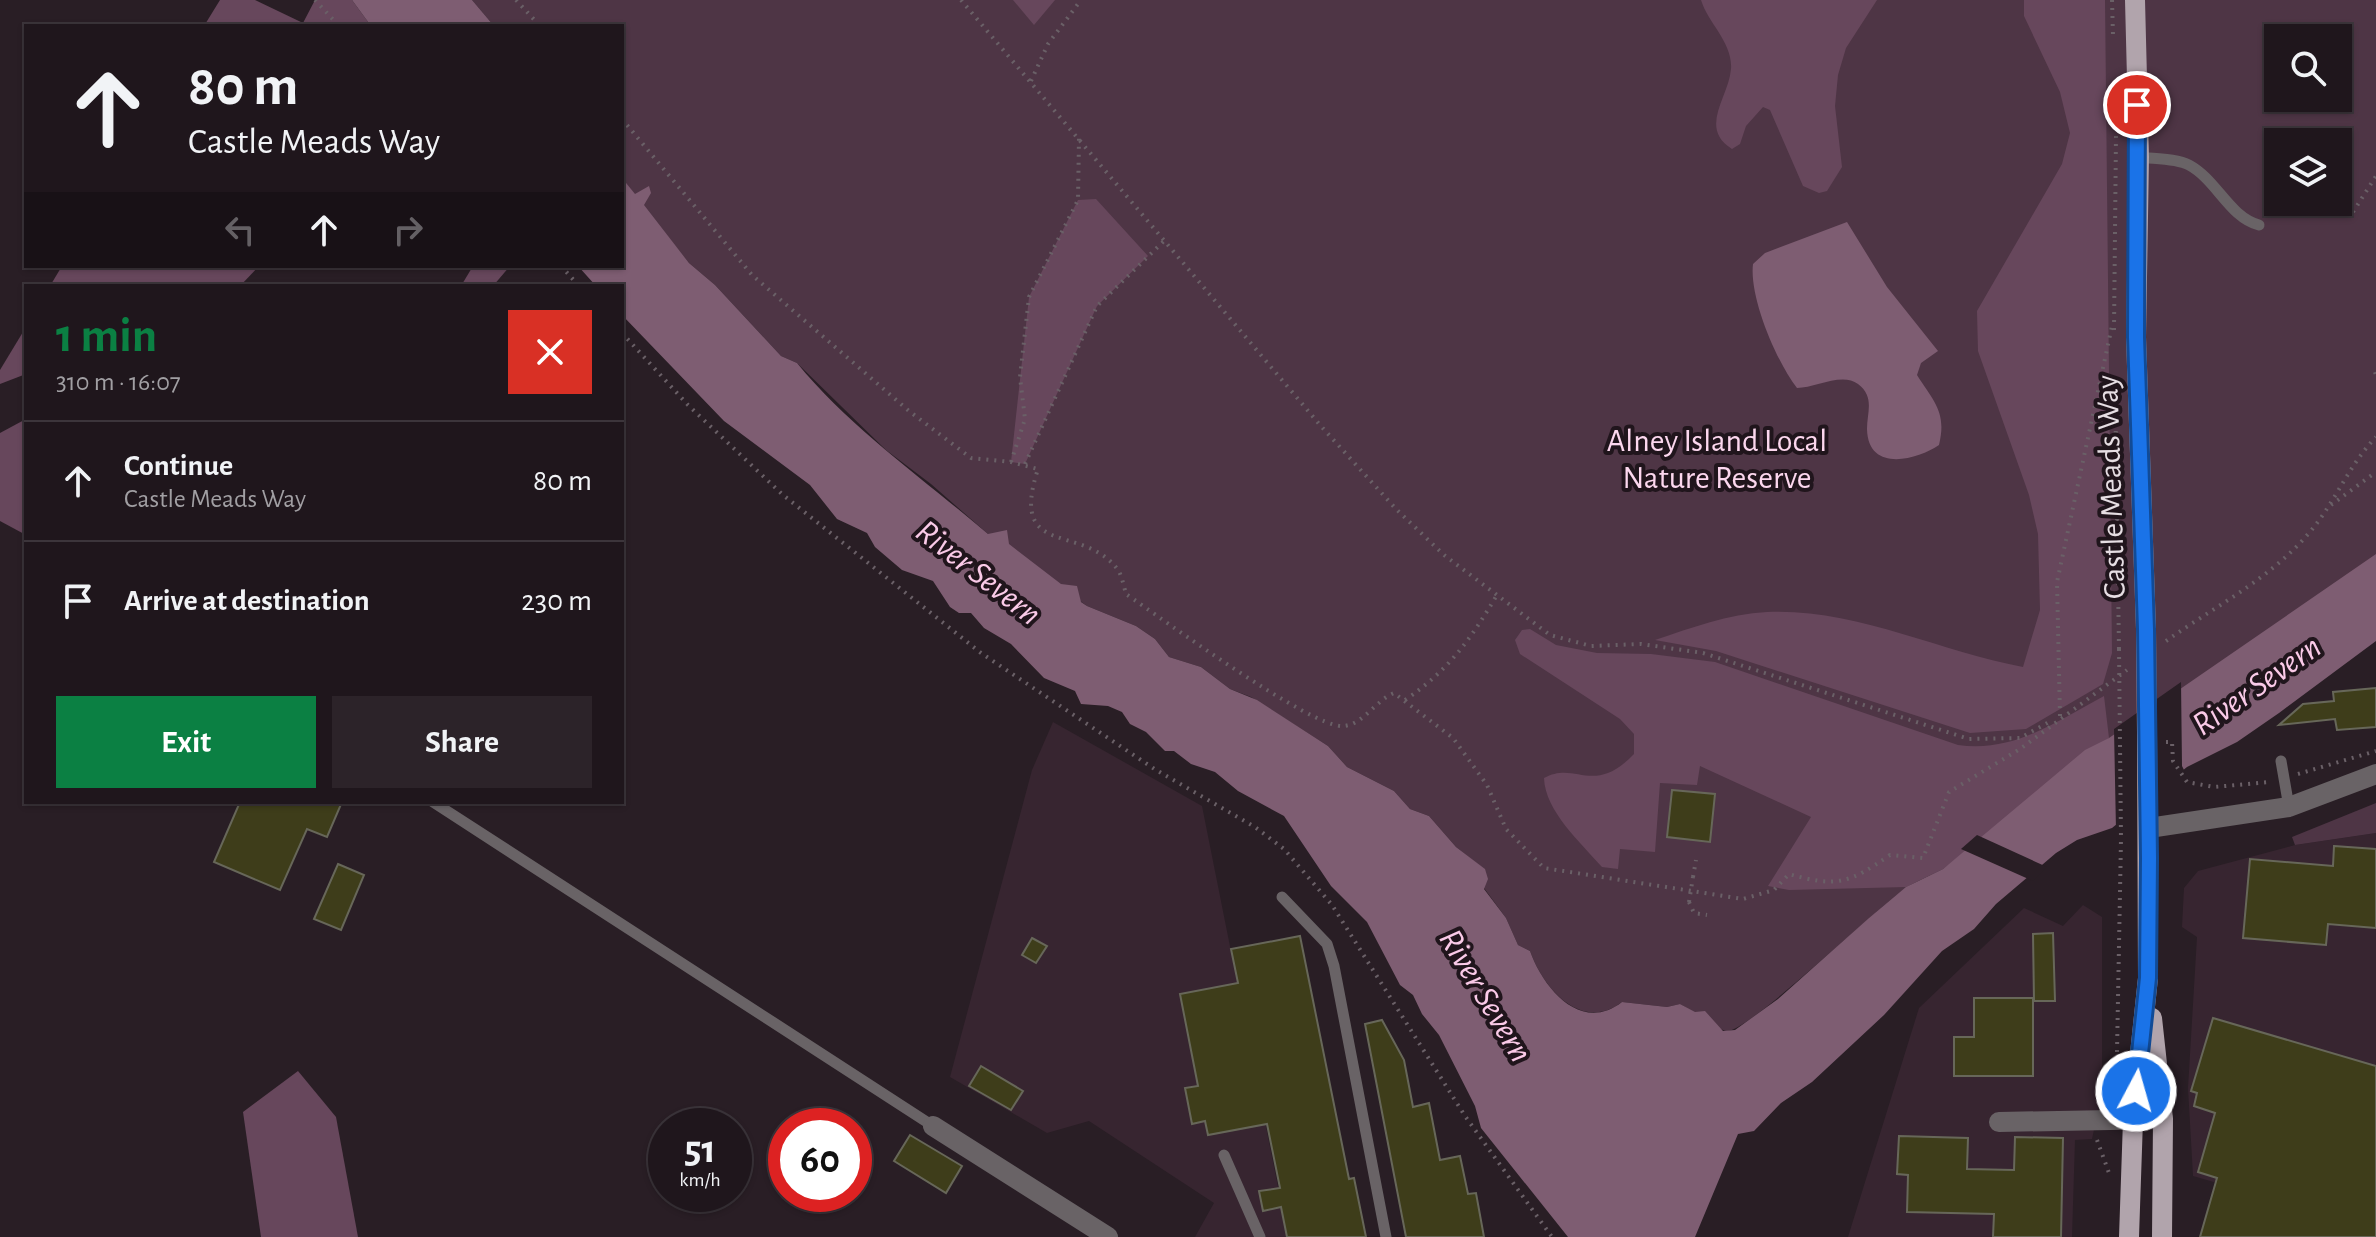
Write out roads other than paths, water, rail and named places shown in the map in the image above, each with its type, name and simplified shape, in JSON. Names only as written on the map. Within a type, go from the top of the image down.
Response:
[{"type":"main road","name":"Castle Meads Way","points":[[2135,0],[2139,157],[2136,337],[2146,629],[2148,978]]},
{"type":"main road","points":[[2148,978],[2163,1119],[2162,1237]]},
{"type":"main road","points":[[2129,1237],[2133,1120],[2148,978]]},
{"type":"street","points":[[2148,826],[2289,807],[2376,774]]},
{"type":"street","points":[[1999,1122],[2163,1119]]},
{"type":"street","points":[[933,1126],[1108,1237]]},
{"type":"lane","points":[[2139,157],[2186,163],[2215,184],[2242,218],[2259,225]]},
{"type":"lane","points":[[2281,761],[2289,807]]},
{"type":"lane","points":[[436,804],[933,1126]]},
{"type":"lane","points":[[1282,897],[1327,944],[1334,966],[1386,1237]]},
{"type":"lane","points":[[1224,1155],[1260,1237]]},
{"type":"water","points":[[352,0],[472,0],[492,24],[370,24]]},
{"type":"water","name":"River Severn","points":[[624,180],[635,194],[649,186],[651,193],[644,205],[689,263],[715,285],[781,356],[797,363],[864,432],[988,534],[1007,530],[1009,544],[1061,584],[1077,586],[1081,602],[1136,626],[1155,639],[1169,657],[1201,667],[1230,689],[1257,700],[1328,746],[1347,767],[1394,791],[1410,809],[1429,816],[1456,847],[1485,869],[1488,879],[1484,889],[1506,918],[1518,945],[1530,951],[1554,992],[1578,1010],[1592,1013],[1607,1011],[1622,1002],[1667,1007],[1680,1004],[1695,1012],[1705,1011],[1723,1031],[1735,1030],[1778,999],[1906,887],[1943,869],[2085,750],[2109,738],[2376,554],[2376,641],[2237,742],[2187,767],[2112,828],[2077,840],[2056,853],[1996,904],[1974,929],[1942,951],[1884,1015],[1812,1082],[1781,1103],[1754,1131],[1738,1134],[1695,1237],[1568,1237],[1481,1128],[1475,1106],[1439,1035],[1422,1014],[1413,995],[1400,985],[1367,922],[1331,886],[1284,816],[1238,791],[1215,772],[1191,764],[1174,751],[1165,751],[1146,732],[1130,724],[1122,712],[1108,706],[1081,704],[1075,691],[1044,678],[1011,644],[984,628],[971,613],[959,613],[950,607],[933,581],[902,570],[875,547],[867,533],[837,519],[810,485],[724,421],[624,317],[624,284],[594,284],[580,268],[624,268]]},
{"type":"water","points":[[1847,222],[1887,287],[1938,351],[1921,363],[1917,375],[1940,415],[1939,445],[1919,455],[1895,459],[1876,452],[1869,443],[1867,394],[1858,384],[1836,380],[1797,388],[1773,346],[1760,311],[1755,294],[1753,264],[1765,253]]},
{"type":"park label","name":"Alney Island Local Nature Reserve","points":[[1717,460]]}]
